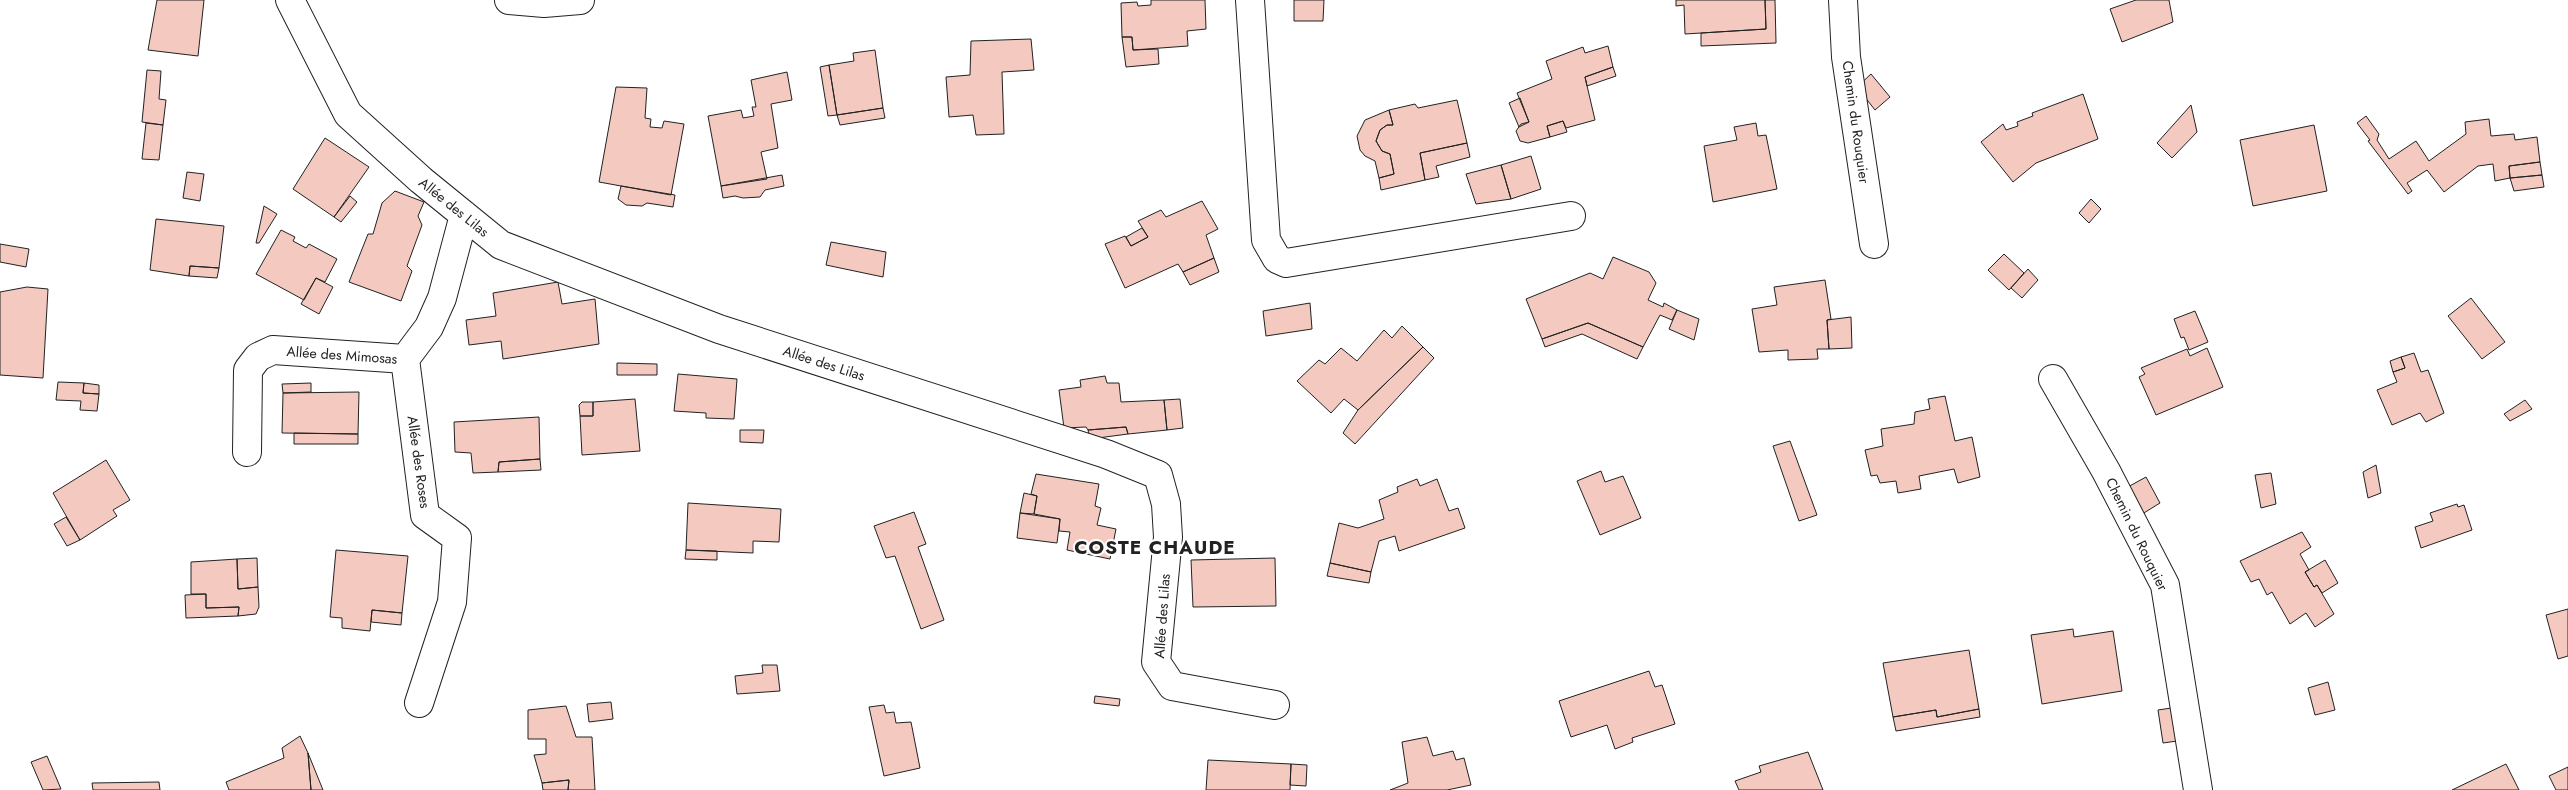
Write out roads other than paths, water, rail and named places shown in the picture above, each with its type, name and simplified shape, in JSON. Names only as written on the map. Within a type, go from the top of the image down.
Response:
[{"type":"street","name":"Allée des Lilas","points":[[290,0],[348,114],[501,245],[719,329],[1096,451],[1158,475],[1166,504],[1168,537],[1156,662],[1172,686],[1275,705]]},
{"type":"street","points":[[510,0],[544,3],[580,0]]},
{"type":"street","points":[[1250,0],[1266,240],[1277,259],[1286,263],[1571,216]]},
{"type":"street","name":"Chemin du Rouquier","points":[[1843,0],[1846,56],[1874,244]]},
{"type":"street","points":[[405,359],[429,327],[442,298],[464,215]]},
{"type":"street","name":"Allée des Mimosas","points":[[247,452],[248,370],[258,357],[273,350],[405,359]]},
{"type":"street","name":"Allée des Roses","points":[[405,359],[425,515],[457,538],[452,602],[419,703]]},
{"type":"street","name":"Chemin du Rouquier","points":[[2053,380],[2106,471],[2165,585],[2198,790]]},
{"type":"district","name":"COSTE CHAUDE","points":[[1155,547]]}]
